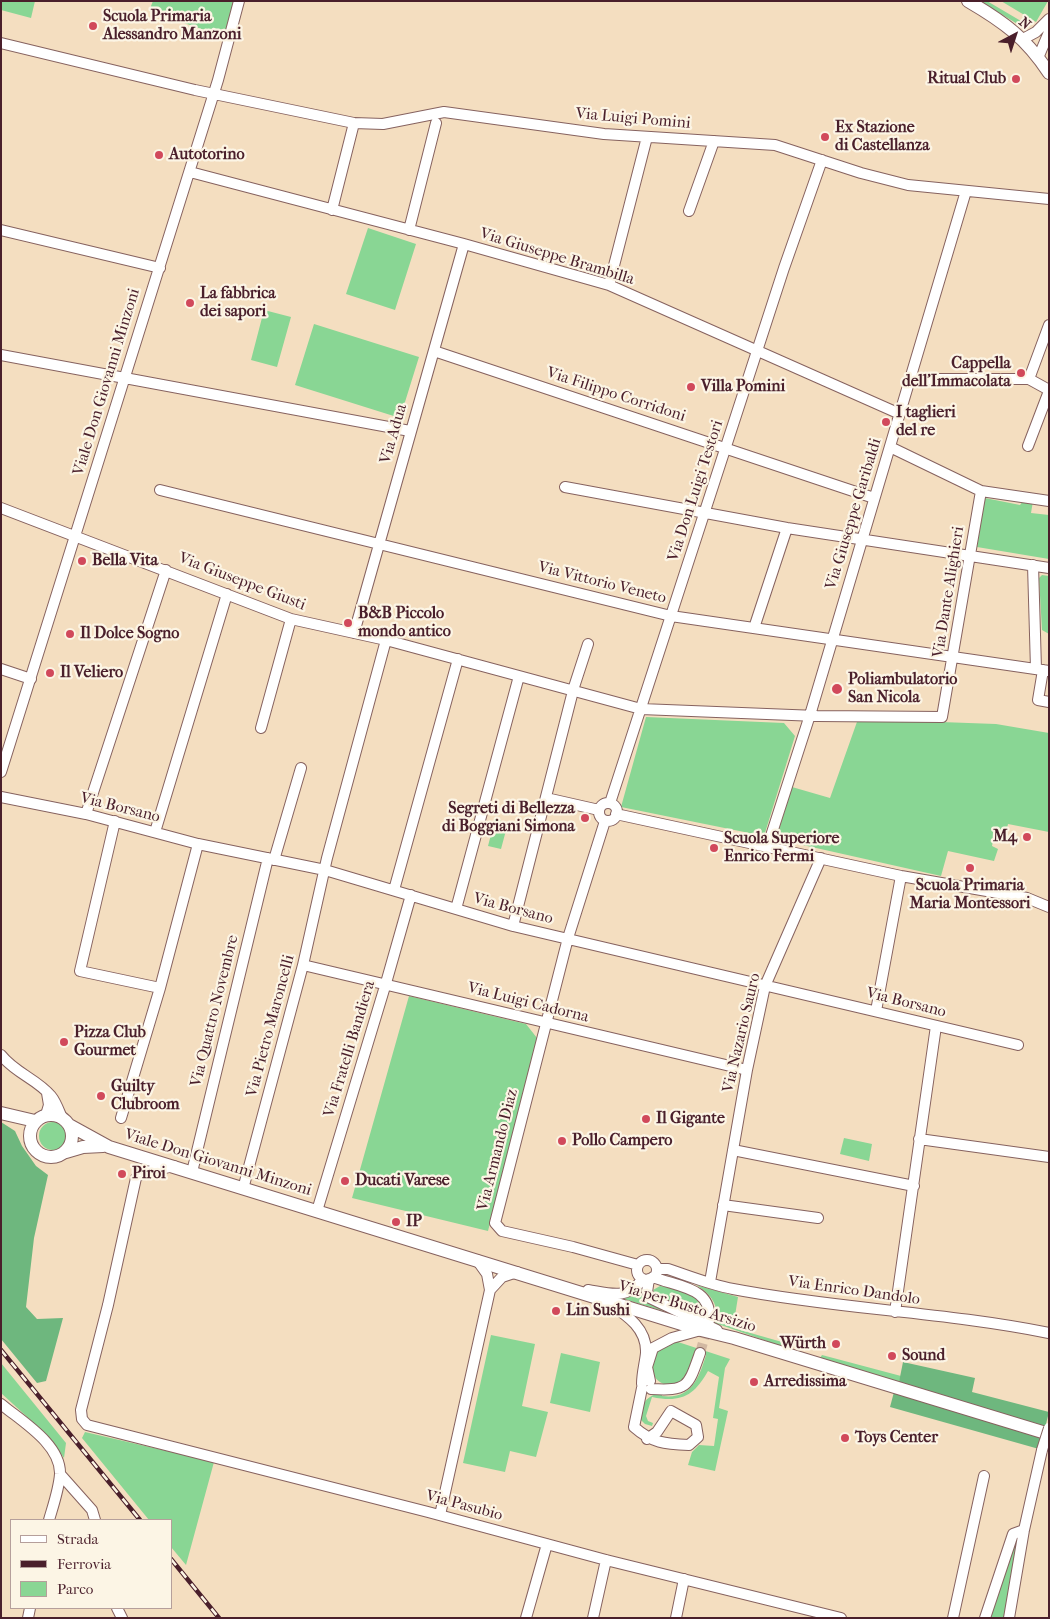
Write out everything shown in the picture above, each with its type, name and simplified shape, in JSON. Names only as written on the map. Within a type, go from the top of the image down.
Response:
[{"type":"main road","points":[[968,1],[1006,24],[1023,39],[1049,73]]},
{"type":"main road","points":[[2,1113],[66,1121],[73,1139],[66,1152],[60,1156],[46,1157],[34,1149],[30,1135],[2,1113]]},
{"type":"main road","points":[[30,1135],[41,1118]]},
{"type":"main road","name":"Viale Don Giovanni Minzoni","points":[[66,1121],[109,1147],[317,1211]]},
{"type":"main road","name":"Viale Don Giovanni Minzoni","points":[[66,1152],[83,1147],[109,1147]]},
{"type":"main road","name":"Via per Busto Arsizio","points":[[317,1211],[597,1296],[705,1325],[734,1338],[1049,1434]]},
{"type":"street","name":"Viale Don Giovanni Minzoni","points":[[1,772],[190,172],[214,94],[239,1]]},
{"type":"street","points":[[1023,39],[1036,32],[1049,19]]},
{"type":"street","points":[[1038,58],[1049,32]]},
{"type":"street","name":"Via Luigi Pomini","points":[[1,44],[214,94],[354,123],[383,124],[444,112],[598,133],[778,145],[887,180],[916,186],[1049,199]]},
{"type":"street","points":[[332,210],[354,123]]},
{"type":"street","points":[[409,230],[436,123]]},
{"type":"street","points":[[608,285],[647,137]]},
{"type":"street","points":[[689,211],[714,141]]},
{"type":"street","name":"Via Don Luigi Testori","points":[[610,803],[725,447],[810,190],[822,160]]},
{"type":"street","name":"Via Giuseppe Brambilla","points":[[190,172],[464,244],[608,285],[900,414]]},
{"type":"street","name":"Via Giuseppe Garibaldi","points":[[768,845],[810,715],[966,191]]},
{"type":"street","points":[[1,230],[160,268]]},
{"type":"street","name":"Via Adua","points":[[354,633],[464,244]]},
{"type":"street","points":[[1029,379],[1049,325]]},
{"type":"street","name":"Via Filippo Corridoni","points":[[434,351],[874,498]]},
{"type":"street","points":[[1,355],[410,431]]},
{"type":"street","points":[[911,379],[1029,379],[1049,390],[1028,446]]},
{"type":"street","points":[[890,447],[981,490],[1049,501]]},
{"type":"street","points":[[565,487],[787,528],[1049,568]]},
{"type":"street","name":"Via Vittorio Veneto","points":[[160,490],[671,616],[1042,670]]},
{"type":"street","name":"Via Dante Alighieri","points":[[810,715],[942,716],[954,657],[981,490]]},
{"type":"street","name":"Via Giuseppe Giusti","points":[[1,508],[291,619],[386,640],[574,693],[641,709],[810,715]]},
{"type":"street","points":[[754,628],[787,528]]},
{"type":"street","points":[[1033,565],[1042,670],[1038,700],[1049,702]]},
{"type":"street","points":[[86,814],[166,570]]},
{"type":"street","points":[[156,832],[227,594]]},
{"type":"street","points":[[262,728],[291,619]]},
{"type":"street","name":"Via Pietro Maroncelli","points":[[243,1189],[302,965],[325,870],[326,858],[386,640]]},
{"type":"street","points":[[513,926],[588,644]]},
{"type":"street","points":[[394,890],[458,659]]},
{"type":"street","points":[[1,670],[31,679]]},
{"type":"street","points":[[456,909],[519,676]]},
{"type":"street","name":"Via Quattro Novembre","points":[[192,1172],[271,859],[301,768]]},
{"type":"street","name":"Via Borsano","points":[[1,797],[86,814],[198,844],[325,870],[513,926],[1018,1044]]},
{"type":"street","points":[[546,798],[599,810]]},
{"type":"street","points":[[610,803],[615,807],[616,814],[612,820],[605,821],[600,817],[599,810],[603,804],[610,803]]},
{"type":"street","points":[[616,814],[768,845],[901,876],[1027,898],[1049,907]]},
{"type":"street","points":[[115,821],[80,971],[160,988]]},
{"type":"street","points":[[568,938],[605,821]]},
{"type":"street","points":[[121,1118],[160,988],[198,844]]},
{"type":"street","name":"Via Nazario Sauro","points":[[710,1282],[747,1070],[765,986],[821,858]]},
{"type":"street","points":[[876,1011],[901,876]]},
{"type":"street","name":"Via Fratelli Bandiera","points":[[317,1211],[411,895]]},
{"type":"street","name":"Via Armando Diaz","points":[[568,938],[495,1223],[502,1231],[573,1247],[638,1265]]},
{"type":"street","name":"Via Luigi Cadorna","points":[[302,965],[386,983],[747,1070]]},
{"type":"street","points":[[896,1312],[936,1026]]},
{"type":"street","points":[[1,1055],[18,1072],[45,1090],[54,1100],[66,1121]]},
{"type":"street","points":[[41,1118],[49,1105],[45,1090]]},
{"type":"street","points":[[919,1139],[1049,1157]]},
{"type":"street","points":[[733,1150],[914,1186]]},
{"type":"street","name":"Via Pasubio","points":[[175,1166],[142,1173],[136,1178],[108,1305],[81,1410],[82,1419],[87,1426],[440,1515],[606,1560],[841,1618]]},
{"type":"street","points":[[723,1206],[818,1218]]},
{"type":"street","points":[[440,1515],[490,1290],[487,1274],[477,1260]]},
{"type":"street","name":"Via Enrico Dandolo","points":[[638,1265],[643,1260],[650,1260],[650,1276],[668,1269],[731,1289],[896,1312],[969,1321],[988,1321],[1049,1333]]},
{"type":"street","points":[[638,1265],[638,1274],[650,1276],[699,1293],[708,1304],[705,1325],[653,1348],[647,1367],[647,1386],[637,1408],[634,1427],[647,1439],[668,1444],[689,1445],[698,1437],[696,1426],[671,1411],[657,1432],[647,1439]]},
{"type":"street","points":[[490,1290],[502,1277],[517,1272]]},
{"type":"street","points":[[564,1286],[614,1294],[625,1293],[650,1276]]},
{"type":"street","points":[[650,1276],[648,1292],[650,1298],[734,1338]]},
{"type":"street","points":[[597,1296],[638,1326],[646,1350],[647,1386]]},
{"type":"street","points":[[647,1386],[672,1391],[688,1382],[700,1353]]},
{"type":"street","points":[[1,1404],[46,1442],[55,1454],[60,1474],[50,1519]]},
{"type":"street","points":[[1009,1618],[1024,1530],[1042,1450],[1049,1428]]},
{"type":"street","points":[[60,1474],[92,1510],[95,1519]]},
{"type":"street","points":[[953,1618],[984,1476]]},
{"type":"street","points":[[985,1618],[1013,1534],[1024,1530]]},
{"type":"street","points":[[526,1618],[547,1544]]},
{"type":"street","points":[[594,1617],[606,1560]]},
{"type":"street","points":[[676,1618],[684,1579]]},
{"type":"green space","points":[[1,1],[35,1],[31,18],[1,10]]},
{"type":"green space","points":[[153,1],[234,1],[225,37],[149,11]]},
{"type":"green space","points":[[980,1],[987,1],[1026,24],[1027,27],[1024,28]]},
{"type":"green space","points":[[1001,1],[1048,1],[1036,22]]},
{"type":"green space","points":[[368,228],[416,244],[395,310],[346,294]]},
{"type":"green space","points":[[264,310],[291,317],[277,367],[251,360]]},
{"type":"green space","points":[[314,324],[419,357],[400,418],[295,385]]},
{"type":"green space","points":[[985,498],[1020,505],[1023,501],[1033,501],[1031,513],[1049,515],[1049,559],[977,547]]},
{"type":"green space","points":[[1042,575],[1049,576],[1049,634],[1042,630],[1039,578]]},
{"type":"green space","points":[[646,717],[784,723],[795,736],[764,836],[621,807]]},
{"type":"green space","points":[[858,719],[996,724],[1049,733],[1049,832],[1008,824],[1006,833],[995,831],[992,846],[998,849],[994,861],[948,851],[941,876],[776,839],[792,787],[830,798]]},
{"type":"green space","points":[[495,819],[508,823],[501,849],[488,846]]},
{"type":"green space","points":[[409,996],[526,1024],[537,1038],[488,1231],[352,1198]]},
{"type":"green space","points":[[1,1122],[15,1131],[22,1146],[36,1166],[48,1175],[34,1238],[26,1307],[37,1319],[63,1318],[46,1381],[37,1383],[1,1339]]},
{"type":"green space","points":[[53,1122],[63,1126],[67,1136],[63,1146],[53,1150],[43,1146],[39,1136],[43,1126]]},
{"type":"green space","points":[[844,1138],[872,1144],[869,1161],[840,1154]]},
{"type":"green space","points":[[696,1285],[738,1297],[733,1328],[782,1342],[781,1346],[715,1323],[716,1311],[713,1301],[706,1292]]},
{"type":"green space","points":[[660,1286],[683,1291],[697,1299],[702,1304],[704,1319],[656,1297],[653,1290]]},
{"type":"green space","points":[[642,1287],[643,1290],[673,1314],[624,1299],[636,1293]]},
{"type":"green space","points":[[491,1335],[535,1344],[522,1406],[548,1412],[536,1457],[510,1451],[505,1472],[463,1463]]},
{"type":"green space","points":[[670,1342],[678,1342],[730,1359],[725,1368],[719,1408],[728,1411],[715,1471],[688,1465],[692,1452],[699,1445],[714,1446],[718,1419],[713,1418],[719,1377],[708,1371],[703,1380],[686,1396],[671,1399],[652,1397],[646,1416],[648,1421],[653,1423],[652,1426],[645,1424],[640,1419],[643,1405],[648,1398],[662,1393],[662,1396],[680,1395],[692,1386],[700,1372],[706,1355],[697,1352],[684,1382],[669,1386],[655,1378],[653,1370],[654,1353]]},
{"type":"green space","points":[[561,1353],[600,1362],[590,1412],[550,1403]]},
{"type":"green space","points":[[822,1355],[901,1376],[899,1382],[820,1358]]},
{"type":"green space","points":[[903,1362],[975,1378],[972,1392],[1049,1412],[1045,1428],[899,1382]]},
{"type":"green space","points":[[1,1363],[66,1443],[64,1458],[50,1438],[1,1393]]},
{"type":"green space","points":[[894,1392],[1042,1438],[1039,1449],[890,1407]]},
{"type":"green space","points":[[85,1432],[214,1462],[186,1565],[172,1548],[172,1519],[148,1519],[82,1438]]},
{"type":"green space","points":[[1021,1534],[1005,1618],[989,1618],[1008,1557]]},
{"type":"tunnel","points":[[700,1353],[708,1325]]},
{"type":"railway","points":[[1,1350],[139,1519]]},
{"type":"railway","points":[[172,1560],[219,1618]]},
{"type":"place","name":"Scuola Primaria Alessandro Manzoni","points":[[93,26]]},
{"type":"place","name":"Ritual Club","points":[[1016,79]]},
{"type":"place","name":"Ex Stazione di Castellanza","points":[[825,137]]},
{"type":"place","name":"Autotorino","points":[[159,155]]},
{"type":"place","name":"La fabbrica dei sapori","points":[[190,303]]},
{"type":"place","name":"Cappella dell'Immacolata","points":[[1021,373]]},
{"type":"place","name":"Villa Pomini","points":[[691,387]]},
{"type":"place","name":"I taglieri del re","points":[[886,422]]},
{"type":"place","name":"Bella Vita","points":[[82,561]]},
{"type":"place","name":"B&B Piccolo mondo antico","points":[[348,623]]},
{"type":"place","name":"Il Dolce Sogno","points":[[70,634]]},
{"type":"place","name":"Il Veliero","points":[[50,673]]},
{"type":"place","name":"Poliambulatorio San Nicola","points":[[837,689]]},
{"type":"place","name":"Segreti di Bellezza di Boggiani Simona","points":[[585,818]]},
{"type":"place","name":"M4","points":[[1027,837]]},
{"type":"place","name":"Scuola Superiore Enrico Fermi","points":[[714,848]]},
{"type":"place","name":"Scuola Primaria Maria Montessori","points":[[970,868]]},
{"type":"place","name":"Pizza Club Gourmet","points":[[64,1042]]},
{"type":"place","name":"Guilty Clubroom","points":[[101,1096]]},
{"type":"place","name":"Il Gigante","points":[[646,1119]]},
{"type":"place","name":"Pollo Campero","points":[[562,1141]]},
{"type":"place","name":"Piroi","points":[[122,1174]]},
{"type":"place","name":"Ducati Varese","points":[[345,1181]]},
{"type":"place","name":"IP","points":[[396,1222]]},
{"type":"place","name":"Lin Sushi","points":[[556,1311]]},
{"type":"place","name":"Würth","points":[[836,1344]]},
{"type":"place","name":"Sound","points":[[892,1356]]},
{"type":"place","name":"Arredissima","points":[[754,1382]]},
{"type":"place","name":"Toys Center","points":[[845,1438]]}]
